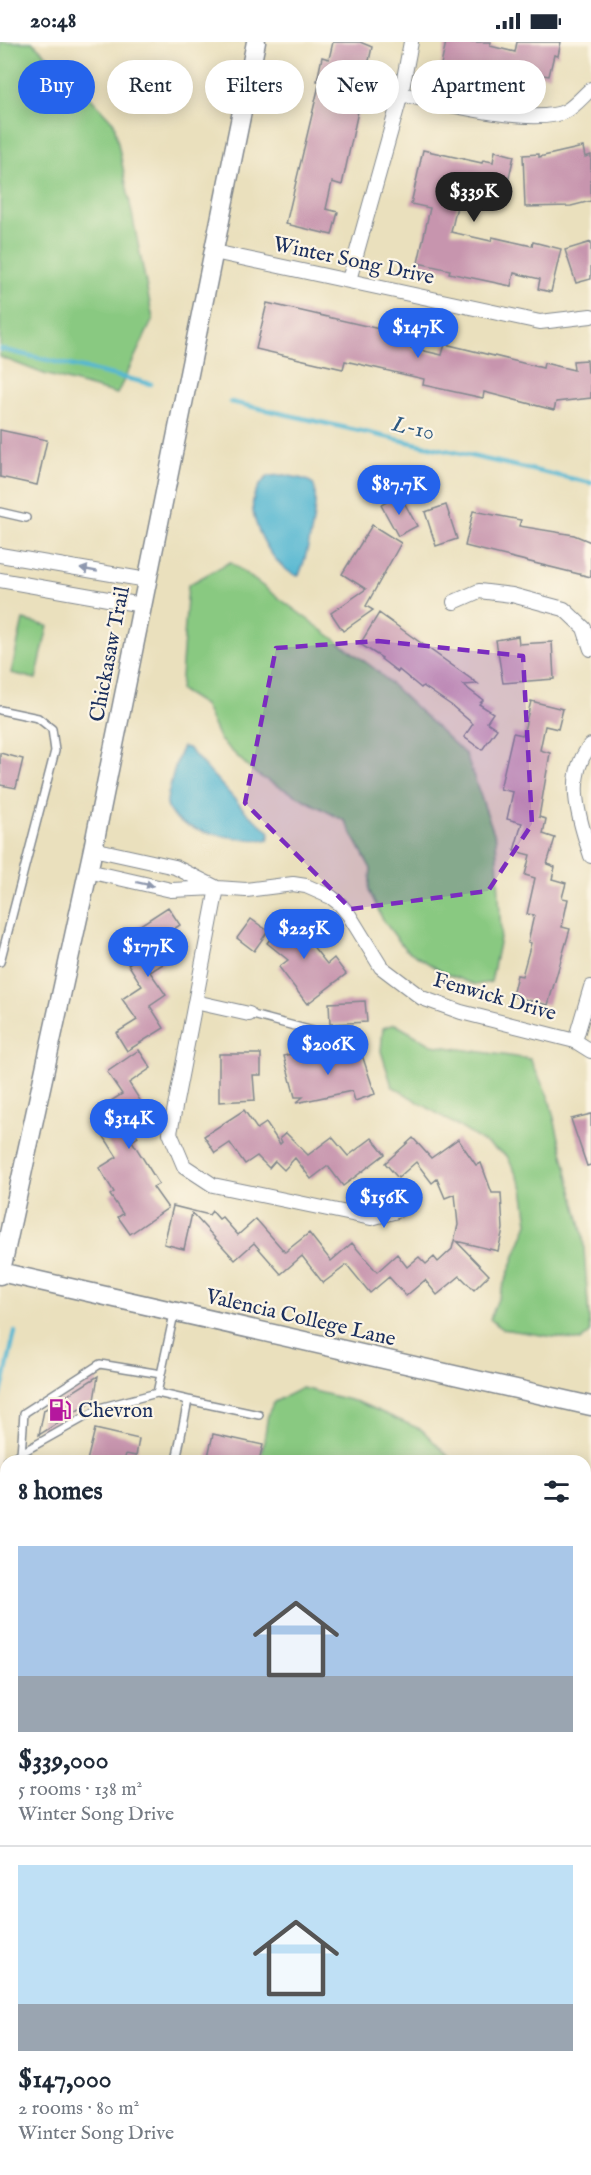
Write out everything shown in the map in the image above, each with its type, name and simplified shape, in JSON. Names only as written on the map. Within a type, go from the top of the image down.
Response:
[{"type":"street","name":"Chickasaw Trail","points":[[0,1273],[93,849],[256,42]]},
{"type":"street","points":[[350,280],[401,94],[411,42]]},
{"type":"street","points":[[401,94],[489,113],[534,116],[566,111],[591,89]]},
{"type":"street","name":"Winter Song Drive","points":[[214,252],[540,322],[591,316]]},
{"type":"street","points":[[0,555],[147,580]]},
{"type":"street","points":[[0,580],[142,605]]},
{"type":"street","points":[[454,602],[478,591],[512,595],[564,609],[584,628],[591,649]]},
{"type":"street","points":[[591,745],[582,755],[574,803],[591,856]]},
{"type":"street","name":"Fenwick Drive","points":[[93,849],[175,867],[217,888]]},
{"type":"street","name":"Fenwick Drive","points":[[88,871],[171,890],[217,888],[246,890],[293,884],[317,890],[331,897],[349,915],[381,967],[422,999],[461,1012],[575,1041],[591,1051]]},
{"type":"street","points":[[217,888],[170,1133],[184,1166],[213,1185],[236,1190],[371,1218],[397,1211]]},
{"type":"street","points":[[575,1041],[591,987]]},
{"type":"street","points":[[195,1002],[249,1014]]},
{"type":"street","name":"Valencia College Lane","points":[[0,1273],[591,1406]]},
{"type":"lane","points":[[0,512],[26,518]]},
{"type":"lane","points":[[0,710],[38,718],[52,729],[55,751],[0,962]]},
{"type":"lane","points":[[249,1014],[345,1042]]},
{"type":"lane","points":[[157,1393],[175,1311]]},
{"type":"lane","points":[[21,1454],[24,1413],[100,1364],[162,1374]]},
{"type":"lane","points":[[21,1454],[103,1407],[157,1393],[259,1415]]},
{"type":"lane","points":[[177,1455],[188,1400]]},
{"type":"highlighted area","points":[[378,641],[523,656],[532,824],[488,891],[351,909],[245,803],[276,648]]},
{"type":"green space","points":[[0,42],[32,42],[52,60],[18,60],[18,114],[95,114],[95,103],[114,123],[153,319],[117,394],[44,374],[0,357]]},
{"type":"green space","points":[[230,562],[375,669],[466,755],[496,839],[501,933],[491,982],[476,985],[444,973],[405,949],[383,920],[369,890],[371,869],[345,821],[257,775],[220,740],[204,705],[180,690],[188,585]]},
{"type":"green space","points":[[23,620],[48,626],[36,679],[11,673]]},
{"type":"green space","points":[[395,1024],[432,1045],[530,1059],[549,1098],[583,1235],[590,1333],[580,1341],[502,1329],[490,1319],[528,1223],[523,1188],[507,1156],[392,1086],[381,1051],[383,1028]]},
{"type":"green space","points":[[302,1388],[358,1402],[422,1430],[447,1455],[262,1455],[268,1414],[274,1402]]},
{"type":"water","points":[[285,475],[310,481],[315,489],[312,529],[298,576],[281,565],[265,544],[259,533],[253,510],[254,496],[263,481],[268,476]]},
{"type":"water","points":[[183,747],[188,748],[248,814],[270,832],[268,840],[243,839],[211,833],[182,823],[172,815],[167,799]]},
{"type":"building","points":[[333,42],[360,42],[372,47],[369,60],[321,60],[322,57],[329,59]]},
{"type":"building","points":[[446,42],[491,42],[490,46],[515,52],[517,42],[561,42],[558,56],[554,55],[549,76],[546,76],[546,60],[442,60]]},
{"type":"building","points":[[316,98],[316,114],[357,114],[342,185],[332,182],[326,209],[338,212],[332,235],[286,224]]},
{"type":"building","points":[[583,147],[585,157],[591,155],[591,201],[571,206],[525,207],[523,155],[539,154],[539,157]]},
{"type":"building","points":[[423,150],[482,163],[483,160],[493,162],[495,151],[514,156],[504,199],[461,189],[451,232],[491,241],[492,237],[532,246],[533,242],[561,249],[551,292],[538,289],[540,279],[514,273],[511,286],[449,273],[450,270],[418,263],[430,208],[411,204]]},
{"type":"building","points":[[591,242],[591,279],[576,283],[565,250]]},
{"type":"building","points":[[267,303],[414,337],[411,348],[442,355],[445,344],[543,368],[544,363],[574,370],[573,361],[587,360],[588,372],[591,372],[591,398],[556,402],[554,410],[484,392],[483,398],[423,385],[424,379],[345,361],[343,369],[256,349]]},
{"type":"building","points":[[0,430],[47,440],[37,485],[0,477]]},
{"type":"building","points":[[400,495],[417,526],[398,536],[381,505]]},
{"type":"building","points":[[446,505],[457,539],[436,546],[425,512]]},
{"type":"building","points":[[473,511],[521,520],[519,526],[574,535],[591,542],[591,577],[465,546]]},
{"type":"building","points":[[372,525],[401,543],[366,606],[373,610],[343,631],[331,613],[366,589],[342,574]]},
{"type":"building","points":[[379,613],[478,684],[463,685],[483,700],[479,704],[493,713],[487,722],[497,729],[482,750],[464,737],[473,724],[451,705],[423,686],[421,688],[360,644]]},
{"type":"building","points":[[518,636],[519,644],[552,642],[554,679],[503,683],[496,640]]},
{"type":"building","points":[[531,701],[563,709],[558,729],[545,726],[540,750],[550,753],[539,817],[546,819],[543,834],[555,838],[547,864],[555,867],[552,879],[566,883],[562,898],[568,899],[562,927],[570,929],[548,1005],[512,996],[517,975],[522,976],[531,943],[528,942],[534,915],[527,914],[535,878],[525,875],[530,855],[514,851],[522,823],[507,819],[513,792],[500,789],[513,733],[523,735]]},
{"type":"building","points":[[0,753],[23,759],[16,788],[0,785]]},
{"type":"building","points":[[168,907],[180,925],[163,936],[176,956],[150,972],[166,995],[150,1006],[164,1028],[127,1051],[116,1033],[137,1020],[122,999],[142,986],[128,964],[145,953],[131,931]]},
{"type":"building","points":[[292,912],[310,925],[303,934],[327,964],[334,958],[346,974],[307,1004],[279,967],[288,960],[267,943]]},
{"type":"building","points":[[251,919],[268,931],[254,951],[237,938]]},
{"type":"building","points":[[365,1001],[367,1022],[330,1024],[329,1003]]},
{"type":"building","points":[[139,1050],[151,1068],[129,1083],[143,1105],[134,1110],[142,1123],[133,1129],[138,1137],[132,1141],[159,1184],[153,1187],[168,1208],[130,1234],[118,1217],[123,1214],[110,1195],[114,1192],[99,1168],[117,1157],[103,1135],[107,1133],[94,1112],[122,1094],[107,1072]]},
{"type":"building","points":[[305,1050],[307,1060],[333,1053],[335,1061],[361,1052],[375,1094],[355,1101],[352,1091],[296,1103],[303,1097],[295,1097],[284,1056]]},
{"type":"building","points":[[219,1054],[261,1054],[261,1075],[253,1075],[255,1100],[219,1102]]},
{"type":"building","points":[[244,1110],[257,1129],[266,1123],[280,1144],[282,1142],[280,1138],[286,1133],[308,1155],[332,1137],[348,1156],[372,1138],[385,1154],[343,1186],[328,1166],[311,1179],[295,1158],[284,1170],[275,1161],[269,1168],[257,1156],[245,1164],[230,1143],[215,1153],[204,1136]]},
{"type":"building","points":[[591,1114],[591,1165],[587,1166],[571,1119]]},
{"type":"building","points":[[413,1138],[431,1158],[458,1139],[476,1165],[481,1163],[492,1193],[501,1193],[503,1229],[498,1251],[456,1241],[489,1275],[474,1290],[460,1276],[437,1295],[425,1280],[406,1296],[389,1277],[370,1293],[347,1265],[323,1283],[302,1256],[281,1274],[254,1243],[235,1260],[192,1213],[184,1249],[164,1244],[173,1206],[209,1215],[212,1211],[219,1219],[222,1217],[238,1235],[256,1219],[285,1252],[309,1233],[331,1261],[352,1243],[377,1272],[397,1254],[407,1267],[419,1257],[426,1264],[434,1257],[438,1262],[452,1249],[458,1225],[455,1194],[445,1198],[437,1179],[432,1183],[416,1162],[398,1178],[385,1163]]},
{"type":"building","points":[[98,1376],[94,1400],[39,1435],[44,1410]]},
{"type":"building","points":[[95,1429],[139,1439],[136,1455],[88,1455]]},
{"type":"building","points":[[213,1434],[263,1445],[260,1455],[208,1455]]},
{"type":"waterway","name":"L-10","points":[[0,349],[151,384]]},
{"type":"waterway","name":"L-10","points":[[231,402],[591,483]]},
{"type":"waterway","points":[[0,1398],[15,1332]]},
{"type":"place","name":"Chevron","points":[[60,1410]]}]
